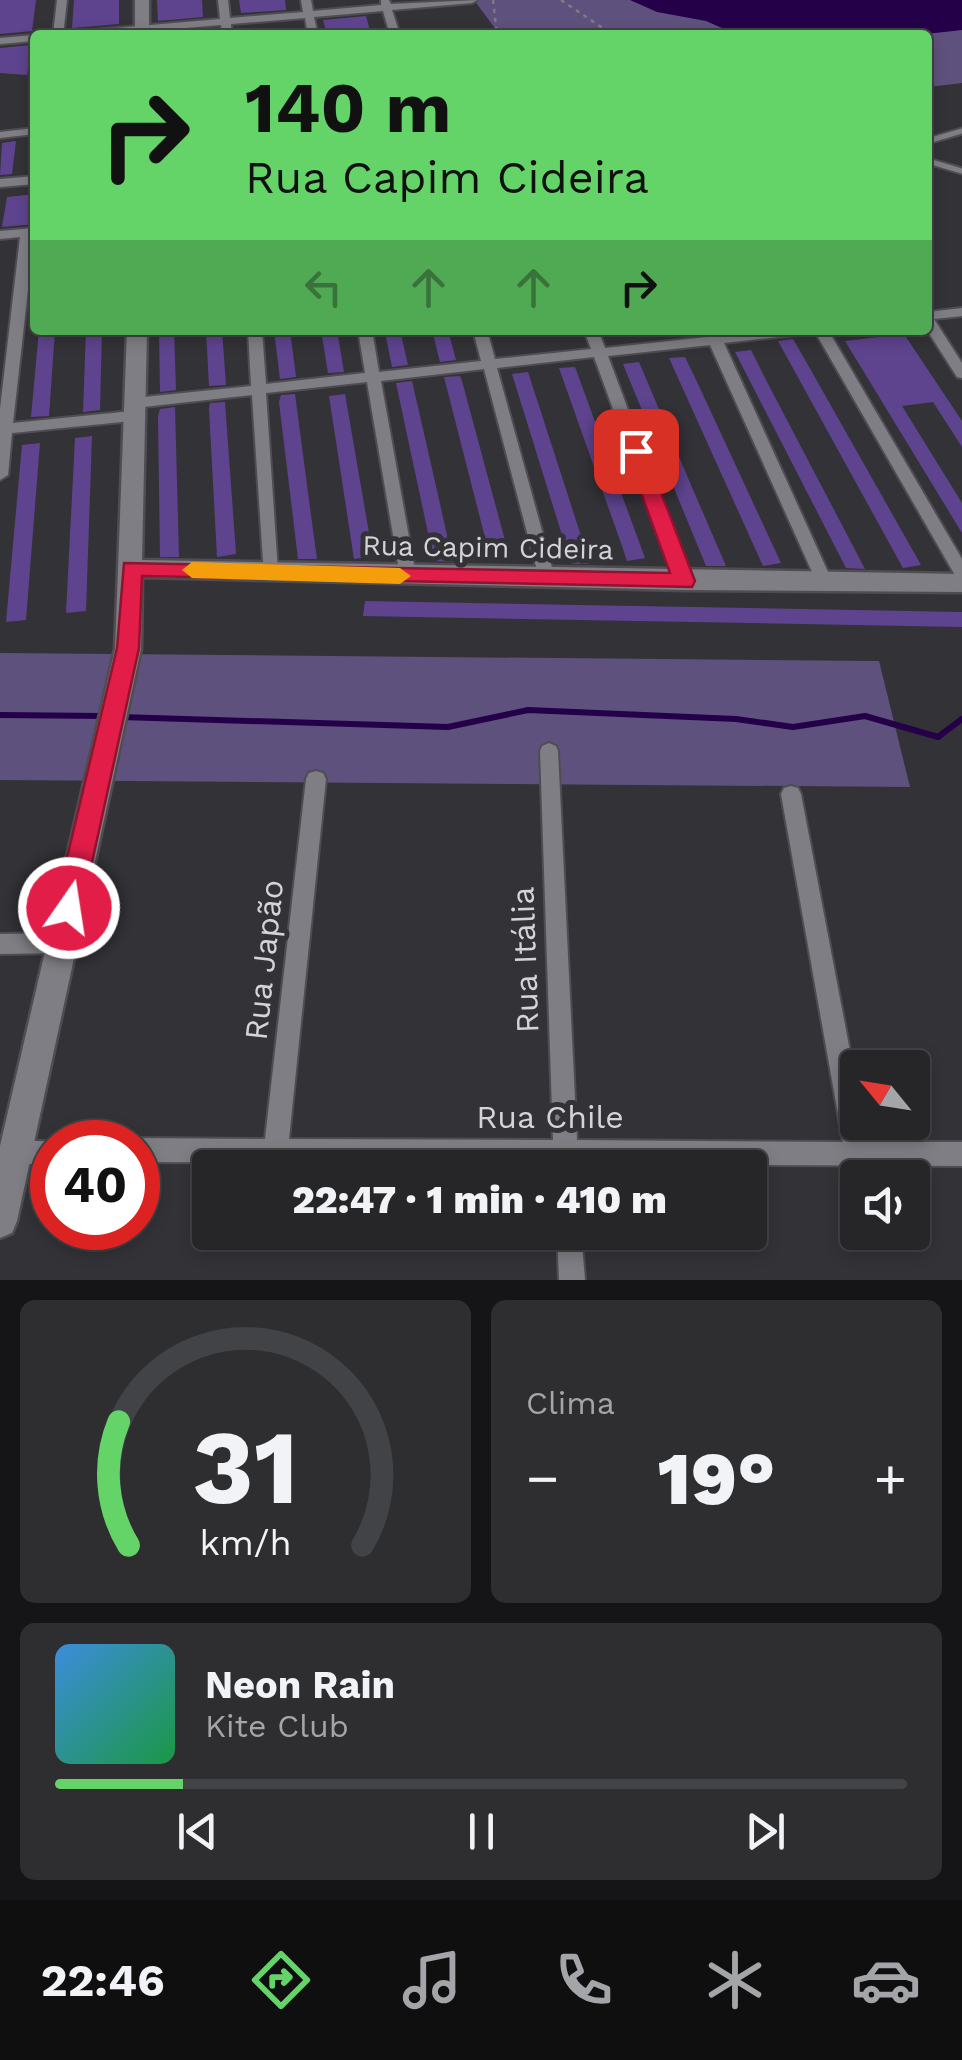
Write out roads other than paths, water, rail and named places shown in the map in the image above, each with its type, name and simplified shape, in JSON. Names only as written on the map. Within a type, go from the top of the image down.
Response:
[{"type":"street","points":[[59,30],[62,0]]},
{"type":"street","points":[[142,0],[143,30]]},
{"type":"street","points":[[224,0],[227,30]]},
{"type":"street","points":[[306,0],[312,30]]},
{"type":"street","points":[[160,30],[386,5],[473,1]]},
{"type":"street","points":[[386,5],[394,30]]},
{"type":"street","points":[[0,41],[30,38]]},
{"type":"street","points":[[0,134],[30,131]]},
{"type":"street","points":[[0,183],[30,180]]},
{"type":"street","points":[[0,236],[30,233]]},
{"type":"street","points":[[0,475],[1,429],[30,240]]},
{"type":"street","points":[[932,317],[962,312]]},
{"type":"street","points":[[932,325],[962,374]]},
{"type":"street","points":[[0,1220],[128,648],[137,335]]},
{"type":"street","points":[[255,335],[270,572]]},
{"type":"street","points":[[366,335],[408,576]]},
{"type":"street","points":[[481,335],[547,578]]},
{"type":"street","points":[[594,335],[684,581]]},
{"type":"street","points":[[1,429],[260,388],[599,353],[706,335]]},
{"type":"street","points":[[712,335],[825,582]]},
{"type":"street","points":[[823,335],[962,573]]},
{"type":"street","name":"Rua Capim Cideira","points":[[132,568],[684,581],[962,583]]},
{"type":"street","name":"Rua Itália","points":[[549,751],[566,1150]]},
{"type":"street","name":"Rua Japão","points":[[276,1148],[316,779]]},
{"type":"street","points":[[790,794],[857,1153]]},
{"type":"street","points":[[0,944],[60,944]]},
{"type":"street","name":"Rua Chile","points":[[160,1150],[329,1150]]},
{"type":"street","points":[[18,1152],[30,1152]]},
{"type":"street","name":"Rua Chile","points":[[767,1155],[962,1154]]},
{"type":"street","points":[[571,1250],[572,1280]]},
{"type":"lane","points":[[932,140],[962,131]]},
{"type":"lane","points":[[932,162],[962,172]]},
{"type":"waterway","points":[[121,717],[448,727],[528,710],[736,719],[793,727],[865,716],[938,737],[962,719]]},
{"type":"waterway","points":[[0,715],[103,716]]}]
